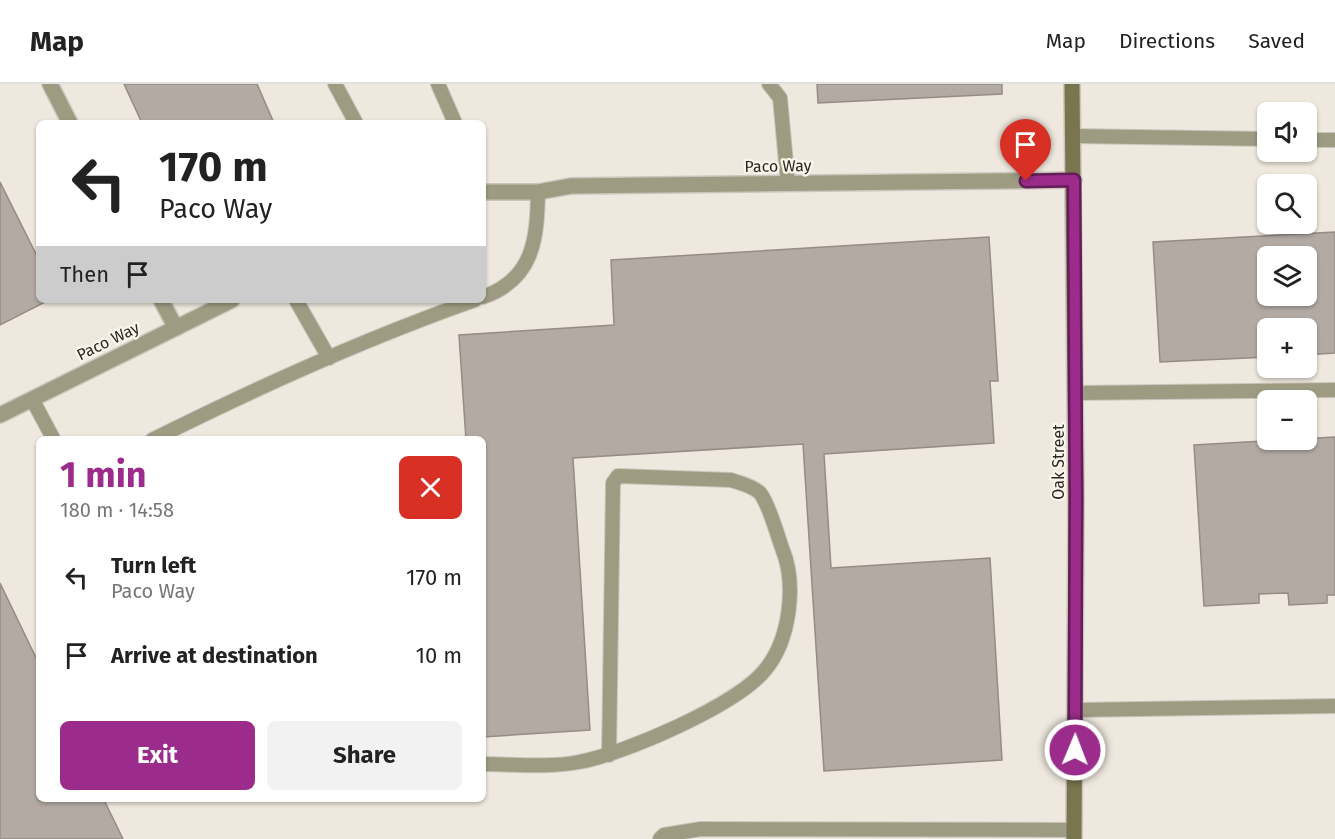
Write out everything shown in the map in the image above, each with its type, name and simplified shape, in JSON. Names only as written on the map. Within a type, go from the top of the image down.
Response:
[{"type":"street","points":[[50,84],[68,120]]},
{"type":"street","name":"Oak Street","points":[[1072,84],[1075,393],[1074,835]]},
{"type":"street","name":"Paco Way","points":[[486,192],[538,192],[571,186],[1074,180]]},
{"type":"street","points":[[163,303],[176,328]]},
{"type":"street","name":"Paco Way","points":[[0,415],[226,303]]},
{"type":"lane","points":[[335,84],[354,120]]},
{"type":"lane","points":[[438,84],[454,120]]},
{"type":"lane","points":[[769,84],[780,98],[788,184]]},
{"type":"lane","points":[[1073,136],[1257,139]]},
{"type":"lane","points":[[1317,140],[1335,140]]},
{"type":"lane","points":[[486,296],[494,293],[521,273],[537,235],[538,192]]},
{"type":"lane","points":[[298,303],[329,358]]},
{"type":"lane","points":[[162,436],[247,393],[413,322],[467,303]]},
{"type":"lane","points":[[1075,393],[1335,390]]},
{"type":"lane","points":[[32,399],[52,436]]},
{"type":"lane","points":[[486,764],[576,763],[609,755],[659,734],[740,693],[765,670],[780,643],[789,610],[787,561],[760,493],[748,486],[731,480],[618,476],[613,483],[609,755]]},
{"type":"lane","points":[[1075,710],[1335,706]]},
{"type":"lane","points":[[660,839],[664,835],[701,829],[1074,835]]},
{"type":"building","points":[[124,84],[257,84],[273,120],[141,120]]},
{"type":"building","points":[[817,84],[1002,84],[1002,94],[818,103]]},
{"type":"building","points":[[0,182],[36,254],[36,303],[43,303],[0,325]]},
{"type":"building","points":[[1335,232],[1335,353],[1317,354],[1317,318],[1257,318],[1257,358],[1160,362],[1153,242]]},
{"type":"building","points":[[989,237],[998,381],[990,381],[994,443],[824,454],[831,568],[990,558],[1002,760],[824,771],[803,444],[573,458],[590,730],[486,737],[486,436],[466,436],[459,335],[614,325],[611,260]]},
{"type":"building","points":[[1335,437],[1335,595],[1327,595],[1327,603],[1289,605],[1288,593],[1259,594],[1259,603],[1204,606],[1194,445],[1257,441],[1257,450],[1317,450],[1317,438]]},
{"type":"building","points":[[0,583],[36,658],[36,802],[105,802],[123,839],[0,839]]},
{"type":"route","points":[[1026,181],[1074,180],[1075,750]]}]
